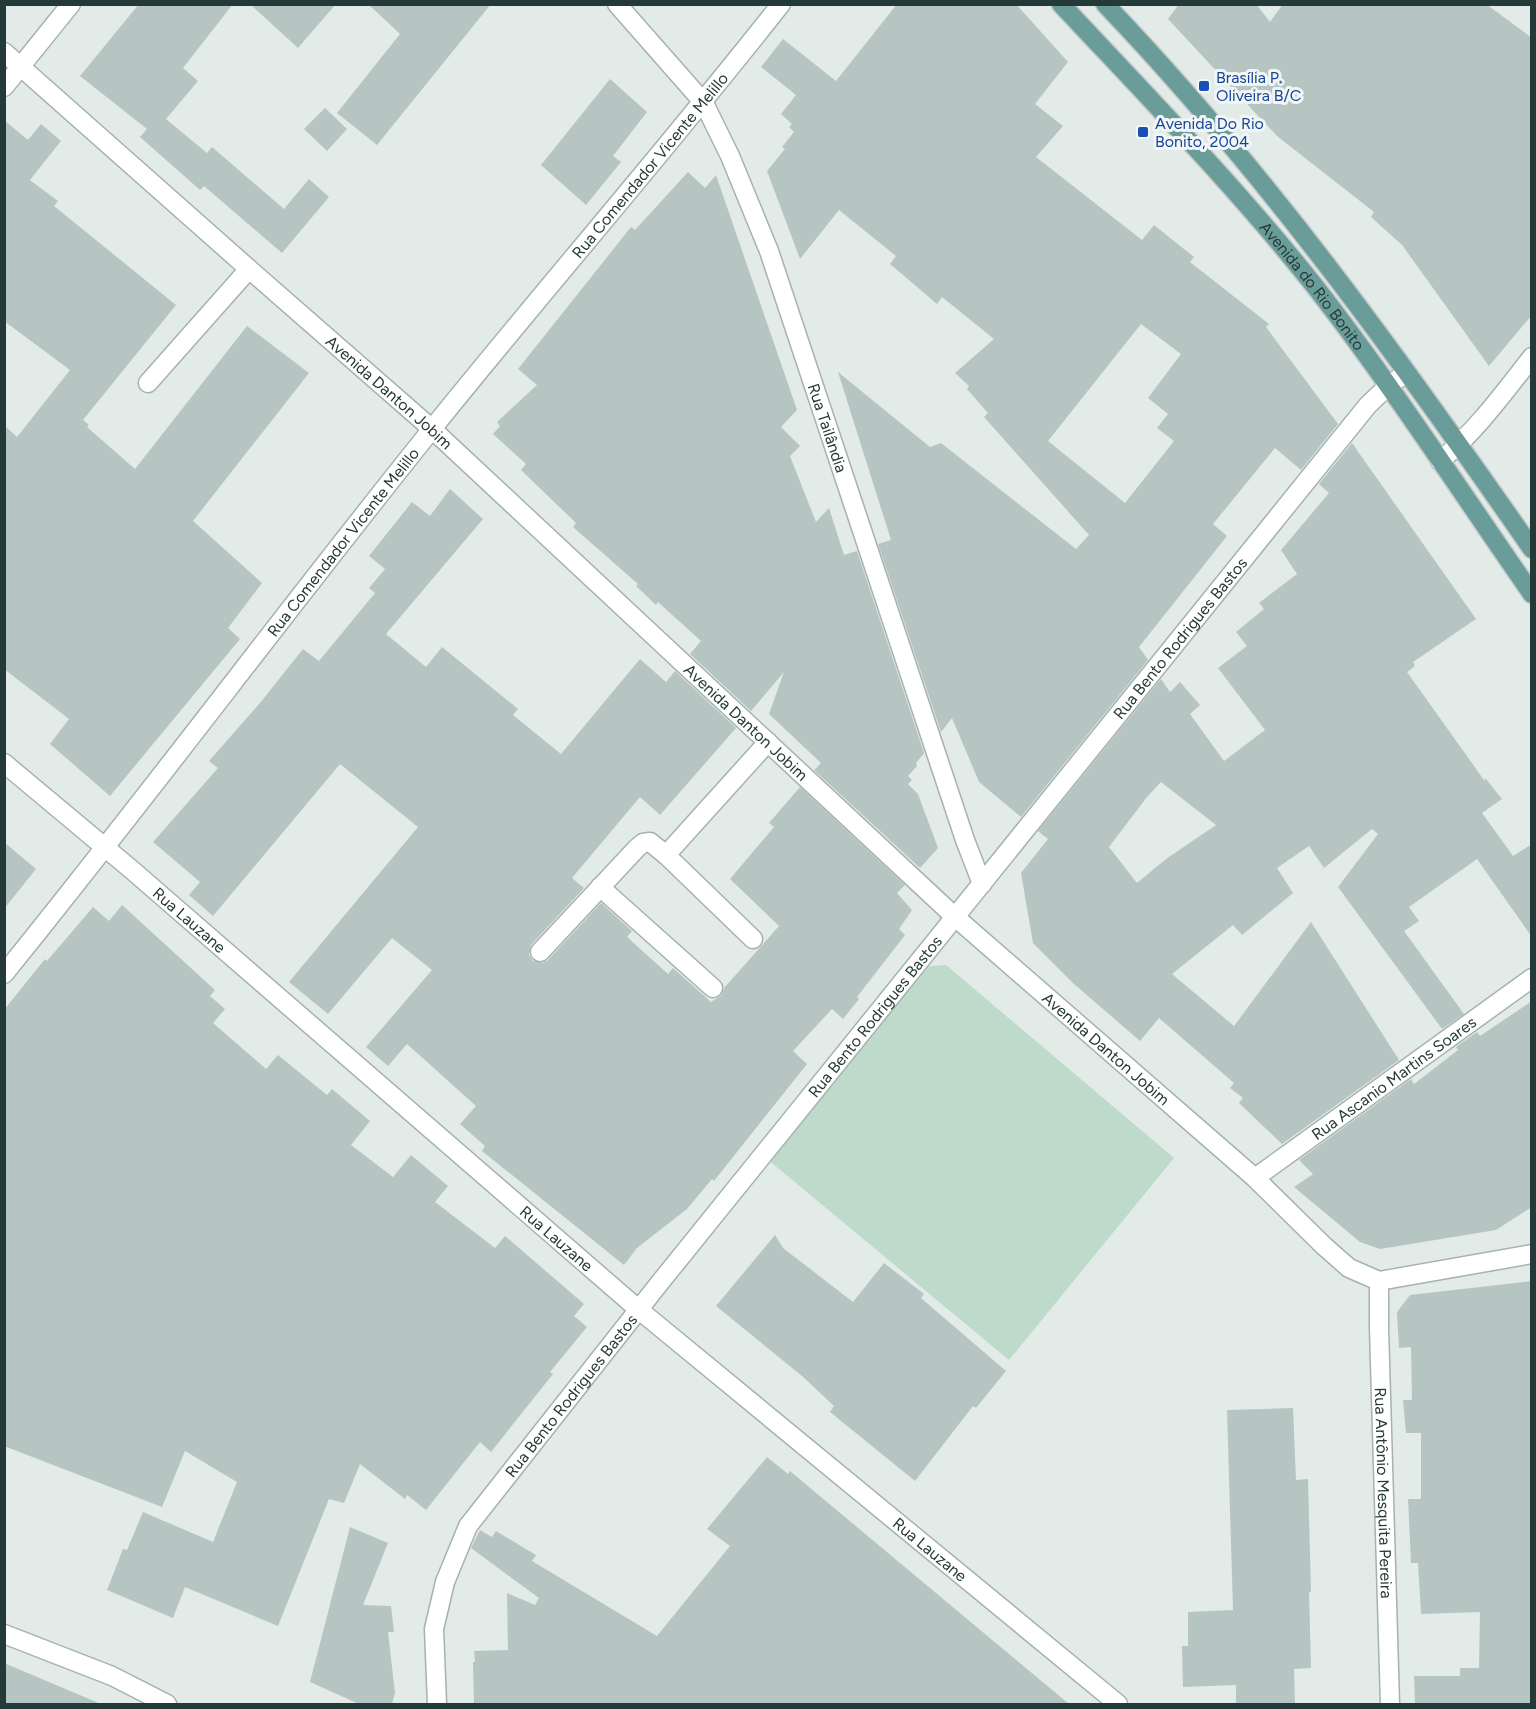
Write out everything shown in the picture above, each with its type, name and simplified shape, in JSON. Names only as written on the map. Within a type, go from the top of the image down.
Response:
[{"type":"main road","name":"Avenida do Rio Bonito","points":[[1061,4],[1222,178],[1316,288],[1388,386],[1532,594]]},
{"type":"main road","name":"Avenida do Rio Bonito","points":[[1105,4],[1213,122],[1309,241],[1532,549]]},
{"type":"street","points":[[4,87],[71,4]]},
{"type":"street","name":"Rua Tailândia","points":[[617,4],[704,103],[730,156],[770,251],[965,840],[982,884]]},
{"type":"street","name":"Rua Comendador Vicente Melillo","points":[[4,974],[106,848],[432,429],[704,103],[782,4]]},
{"type":"street","name":"Avenida Danton Jobim","points":[[4,52],[432,429],[954,916],[1255,1178],[1349,1268],[1379,1281]]},
{"type":"street","points":[[148,383],[249,269]]},
{"type":"street","points":[[1440,461],[1484,419],[1532,357]]},
{"type":"street","name":"Rua Bento Rodrigues Bastos","points":[[437,1704],[434,1629],[445,1582],[468,1526],[954,916],[1368,405],[1406,373]]},
{"type":"street","points":[[666,855],[768,742]]},
{"type":"street","name":"Rua Lauzane","points":[[4,763],[106,848],[638,1310],[1118,1704]]},
{"type":"street","points":[[540,952],[637,848],[643,843],[650,842],[753,939]]},
{"type":"street","points":[[600,887],[713,988]]},
{"type":"street","name":"Rua Ascanio Martins Soares","points":[[1255,1178],[1532,978]]},
{"type":"street","points":[[1379,1281],[1532,1254]]},
{"type":"street","name":"Rua Antônio Mesquita Pereira","points":[[1379,1281],[1390,1704]]},
{"type":"street","points":[[4,1634],[112,1676],[167,1704]]},
{"type":"green space","points":[[946,965],[1174,1158],[1009,1360],[767,1159],[922,967]]},
{"type":"building","points":[[139,4],[233,4],[183,68],[198,81],[166,119],[207,153],[212,147],[284,209],[309,179],[329,197],[282,253],[204,186],[200,190],[140,137],[147,129],[80,76]]},
{"type":"building","points":[[250,4],[336,4],[298,48]]},
{"type":"building","points":[[368,4],[491,4],[377,145],[337,113],[400,34]]},
{"type":"building","points":[[897,4],[1016,4],[1068,62],[1035,104],[1063,126],[1036,157],[1142,240],[1154,225],[1194,257],[1190,262],[1269,324],[1266,327],[1338,424],[1301,470],[1275,448],[1213,524],[1227,536],[1139,647],[1148,660],[1021,817],[979,782],[952,718],[941,732],[878,544],[891,540],[838,372],[930,447],[941,443],[1076,549],[1089,535],[984,417],[988,413],[967,389],[969,386],[955,373],[994,339],[942,297],[937,304],[890,264],[896,256],[839,210],[800,259],[767,171],[785,149],[782,147],[794,132],[789,127],[792,124],[781,114],[796,95],[761,67],[783,39],[836,81]],"holes":[[[1141,324],[1181,354],[1148,398],[1168,414],[1157,428],[1174,441],[1125,503],[1048,441]]]},
{"type":"building","points":[[1179,4],[1256,4],[1270,22],[1283,4],[1486,4],[1532,38],[1532,315],[1489,366],[1402,245],[1371,217],[1374,212],[1277,136],[1168,19]]},
{"type":"building","points":[[610,79],[647,112],[613,156],[621,162],[586,205],[541,165]]},
{"type":"building","points":[[325,108],[347,129],[327,151],[304,129]]},
{"type":"building","points":[[4,120],[28,140],[41,124],[61,141],[30,180],[58,201],[54,206],[176,305],[83,420],[89,425],[87,427],[135,469],[247,326],[309,373],[193,521],[262,583],[228,628],[240,639],[110,796],[50,744],[69,719],[4,669],[4,425],[17,437],[70,370],[4,321]]},
{"type":"building","points":[[688,172],[705,188],[716,175],[797,410],[781,427],[800,446],[790,456],[816,522],[829,508],[844,555],[857,551],[924,753],[908,776],[912,780],[908,784],[918,794],[938,848],[920,868],[814,770],[821,763],[769,714],[784,672],[751,711],[690,654],[701,641],[658,602],[656,605],[636,586],[638,584],[573,527],[576,523],[521,470],[526,464],[493,434],[500,426],[497,422],[537,385],[518,369],[631,227],[635,230]]},
{"type":"building","points":[[1352,443],[1476,619],[1413,662],[1415,666],[1407,672],[1484,780],[1486,779],[1502,799],[1482,813],[1513,856],[1532,844],[1532,937],[1477,859],[1409,907],[1419,921],[1404,931],[1464,1014],[1442,1029],[1338,887],[1378,834],[1372,829],[1324,868],[1309,846],[1277,868],[1293,893],[1242,935],[1233,925],[1172,974],[1234,1026],[1311,922],[1399,1060],[1282,1144],[1239,1103],[1243,1098],[1230,1088],[1234,1083],[1159,1018],[1140,1041],[1074,984],[1033,943],[1021,873],[1048,839],[1038,831],[1161,679],[1170,692],[1180,682],[1200,705],[1190,714],[1224,761],[1265,730],[1218,668],[1247,646],[1236,632],[1264,609],[1259,603],[1297,574],[1281,550],[1329,493],[1319,484]],"holes":[[[1161,782],[1216,825],[1166,859],[1137,883],[1109,847]]]},
{"type":"building","points":[[450,489],[483,519],[386,634],[426,667],[442,647],[518,709],[513,715],[561,754],[640,659],[666,682],[675,671],[736,728],[660,815],[640,797],[572,878],[584,888],[531,945],[529,955],[533,961],[543,963],[548,960],[601,903],[632,931],[627,937],[668,974],[673,968],[711,1002],[722,995],[724,988],[779,926],[730,879],[774,827],[769,823],[800,787],[905,885],[897,893],[912,910],[899,929],[905,935],[857,997],[859,999],[843,1019],[832,1009],[793,1051],[807,1064],[714,1181],[712,1179],[687,1209],[637,1248],[624,1265],[482,1151],[485,1146],[460,1124],[476,1106],[407,1044],[388,1066],[366,1047],[432,970],[392,938],[328,1014],[289,982],[418,827],[340,764],[213,916],[189,895],[200,882],[153,842],[218,768],[209,761],[303,649],[319,661],[375,593],[369,588],[385,569],[369,556],[412,502],[430,516]]},
{"type":"building","points":[[4,842],[36,869],[4,909]]},
{"type":"building","points":[[122,905],[215,990],[210,996],[225,1009],[213,1023],[266,1069],[278,1055],[327,1095],[332,1089],[370,1121],[351,1145],[393,1177],[411,1155],[448,1186],[435,1202],[495,1248],[505,1236],[584,1304],[574,1316],[587,1327],[550,1372],[553,1374],[491,1452],[480,1442],[426,1510],[407,1495],[405,1499],[360,1464],[344,1503],[329,1499],[278,1626],[185,1587],[173,1618],[107,1590],[123,1549],[127,1550],[143,1512],[213,1542],[237,1482],[185,1451],[162,1507],[4,1446],[4,1010],[45,959],[47,961],[93,907],[109,921]]},
{"type":"building","points":[[1532,1001],[1532,1207],[1496,1230],[1380,1249],[1360,1242],[1294,1187],[1313,1174],[1299,1160],[1411,1079],[1414,1084],[1477,1032],[1480,1036]]},
{"type":"building","points":[[775,1235],[783,1248],[853,1302],[884,1263],[924,1294],[921,1298],[1006,1371],[976,1408],[973,1406],[915,1481],[830,1412],[834,1406],[802,1376],[716,1306]]},
{"type":"building","points":[[1532,1281],[1532,1704],[1415,1704],[1414,1676],[1460,1676],[1460,1668],[1479,1668],[1480,1612],[1421,1614],[1418,1563],[1411,1563],[1408,1499],[1421,1499],[1421,1433],[1406,1433],[1403,1400],[1412,1400],[1411,1347],[1399,1348],[1397,1312],[1410,1295]]},
{"type":"building","points":[[1293,1408],[1296,1480],[1308,1479],[1311,1668],[1294,1669],[1295,1704],[1236,1704],[1236,1685],[1183,1687],[1182,1646],[1188,1646],[1188,1612],[1233,1610],[1227,1410]]},
{"type":"building","points":[[767,1457],[788,1474],[790,1471],[1069,1704],[474,1704],[474,1651],[508,1650],[507,1593],[535,1605],[539,1598],[471,1548],[480,1530],[492,1537],[496,1531],[536,1555],[532,1561],[657,1636],[730,1546],[707,1529]]},
{"type":"building","points":[[350,1527],[388,1543],[363,1605],[391,1606],[394,1632],[388,1632],[395,1693],[392,1704],[359,1704],[310,1682]]},
{"type":"building","points":[[4,1663],[101,1704],[4,1704]]},
{"type":"place","name":"Brasília P. Oliveira B/C","points":[[1204,86]]},
{"type":"place","name":"Avenida Do Rio Bonito, 2004","points":[[1143,132]]}]
